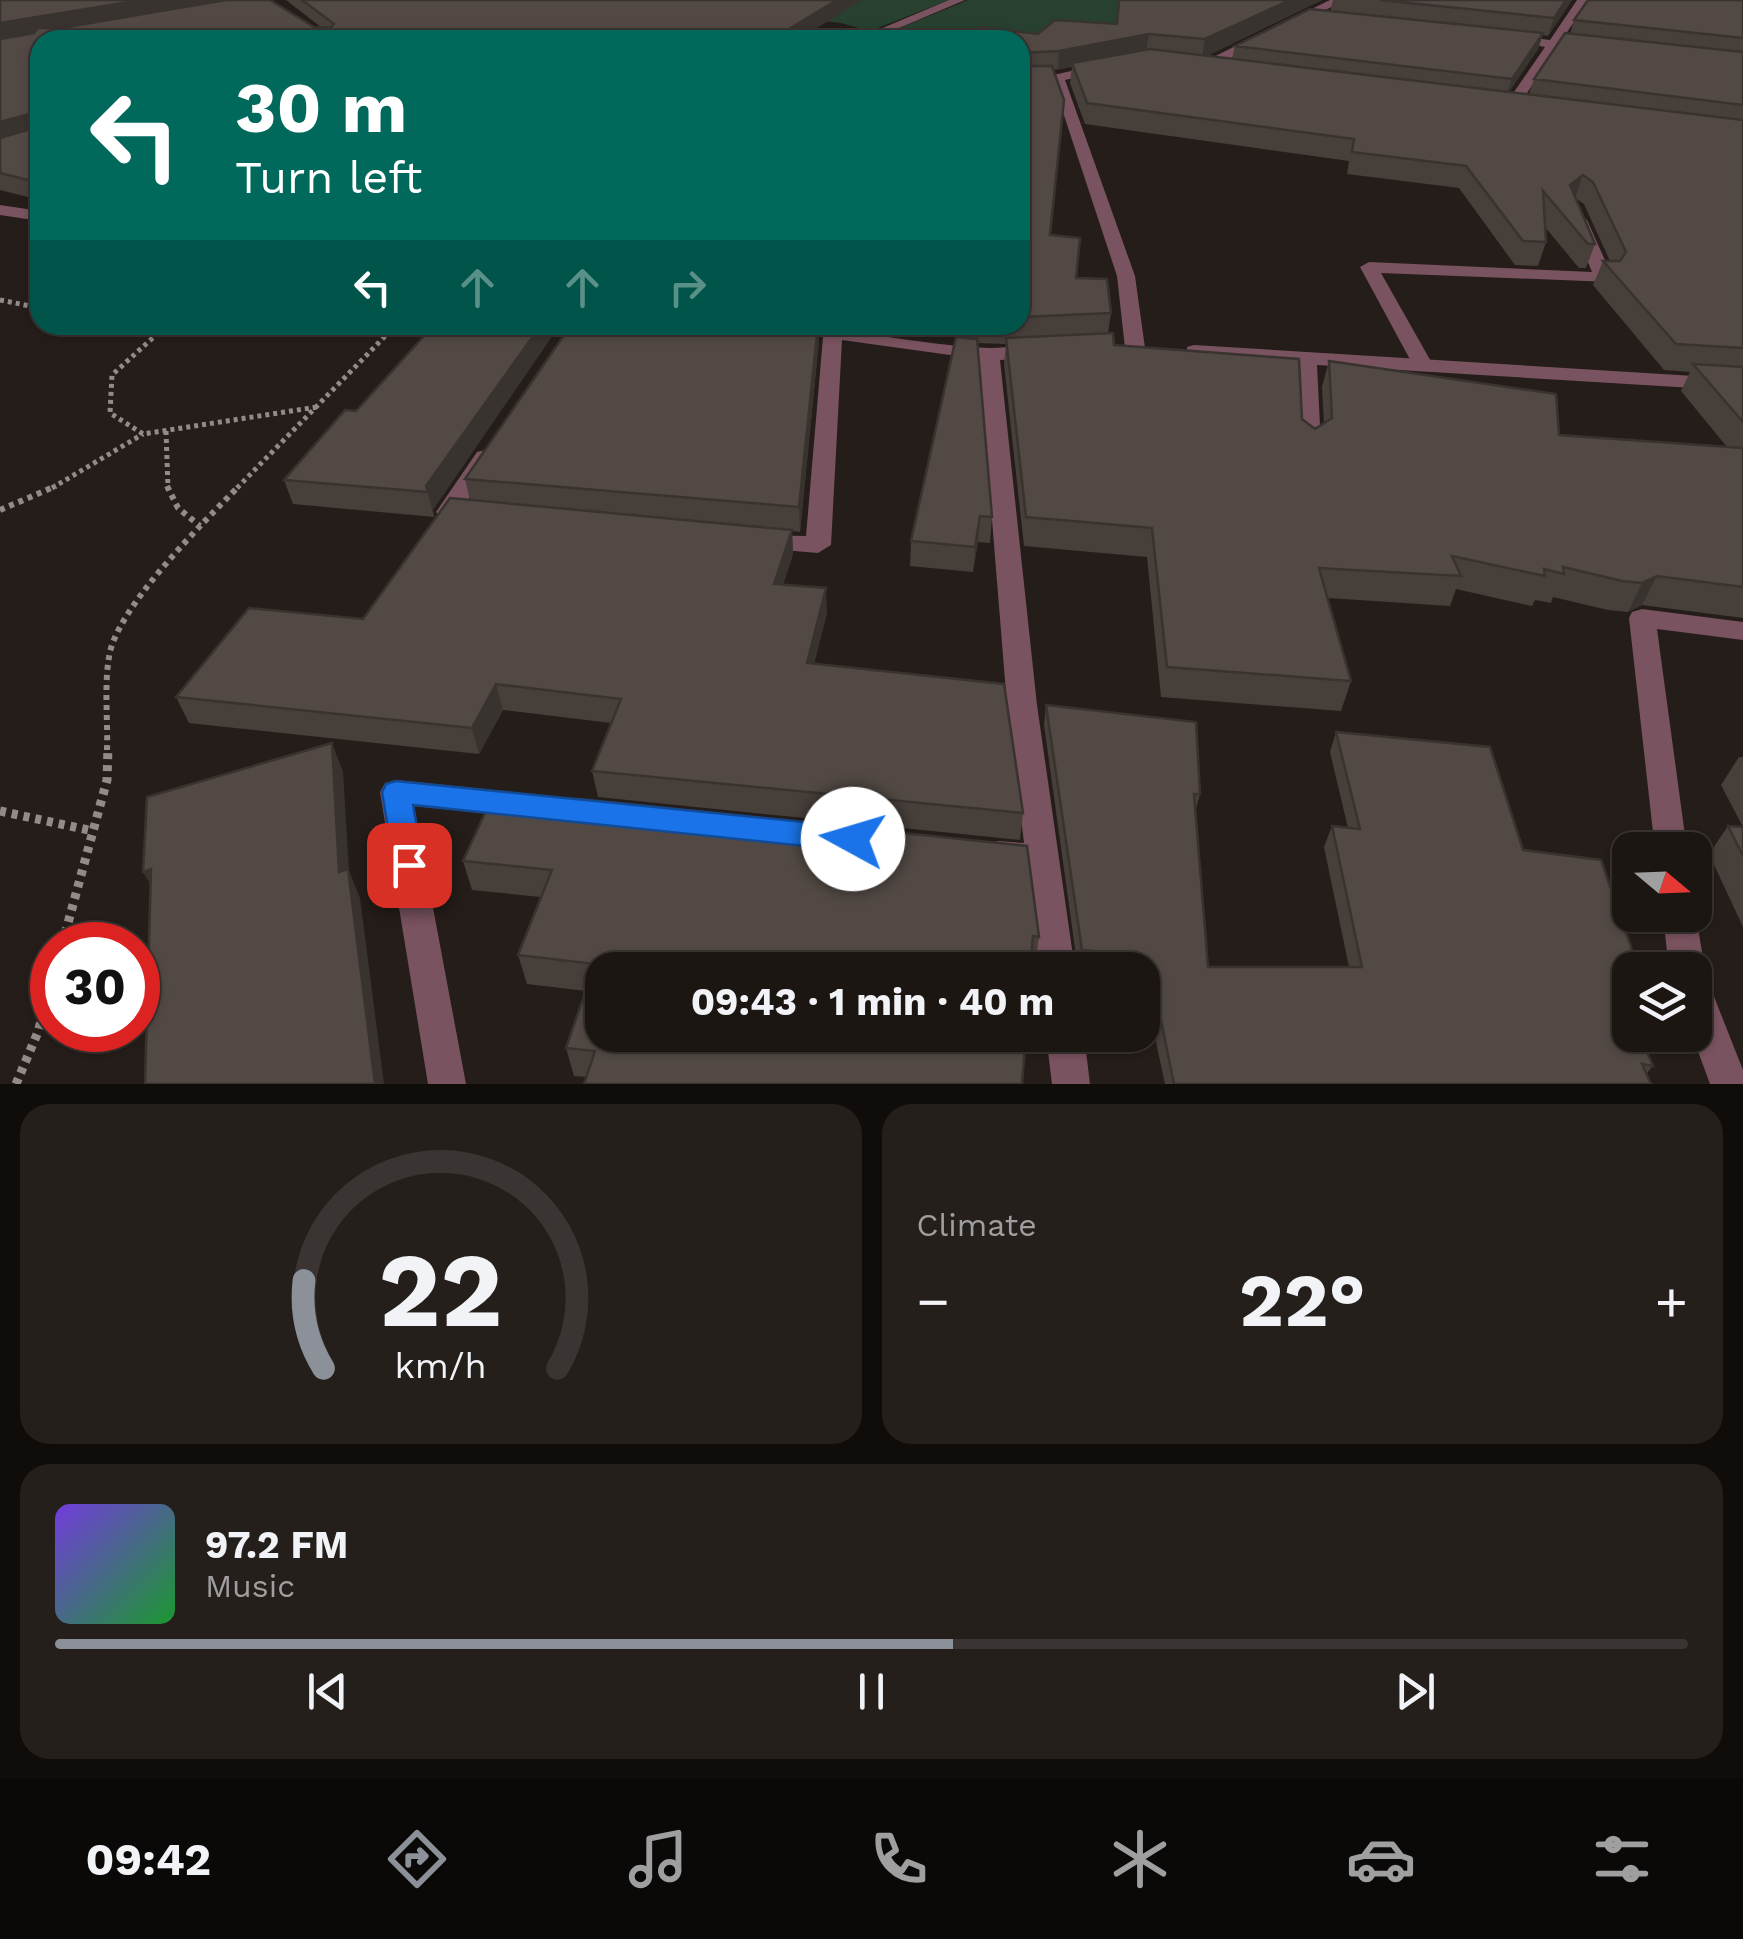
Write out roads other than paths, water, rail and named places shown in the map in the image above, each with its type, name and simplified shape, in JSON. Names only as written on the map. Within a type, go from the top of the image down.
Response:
[{"type":"street","points":[[884,30],[958,0]]},
{"type":"street","points":[[1204,66],[1339,0]]},
{"type":"street","points":[[1512,105],[1583,0]]},
{"type":"street","points":[[1305,17],[1324,19]]},
{"type":"street","points":[[1496,38],[1610,50]]},
{"type":"street","points":[[1166,62],[1243,71]]},
{"type":"street","points":[[1030,79],[1058,78],[1108,67]]},
{"type":"street","points":[[1058,78],[1126,276],[1144,349],[1743,384]]},
{"type":"street","points":[[1493,102],[1532,107]]},
{"type":"street","points":[[1423,365],[1368,267],[1604,278],[1572,206]]},
{"type":"street","points":[[0,210],[30,214]]},
{"type":"street","points":[[740,538],[818,545],[833,335]]},
{"type":"street","points":[[848,335],[990,354],[1062,351]]},
{"type":"street","points":[[990,354],[1022,705],[1055,952]]},
{"type":"street","points":[[1306,358],[1310,446]]},
{"type":"street","points":[[486,515],[448,512],[501,434]]},
{"type":"street","points":[[1670,832],[1642,618],[1743,631]]},
{"type":"street","points":[[448,1084],[396,792],[553,808]]},
{"type":"street","points":[[964,851],[1043,859]]},
{"type":"street","points":[[1712,1039],[1729,1084]]},
{"type":"street","points":[[1067,1052],[1071,1084]]}]
